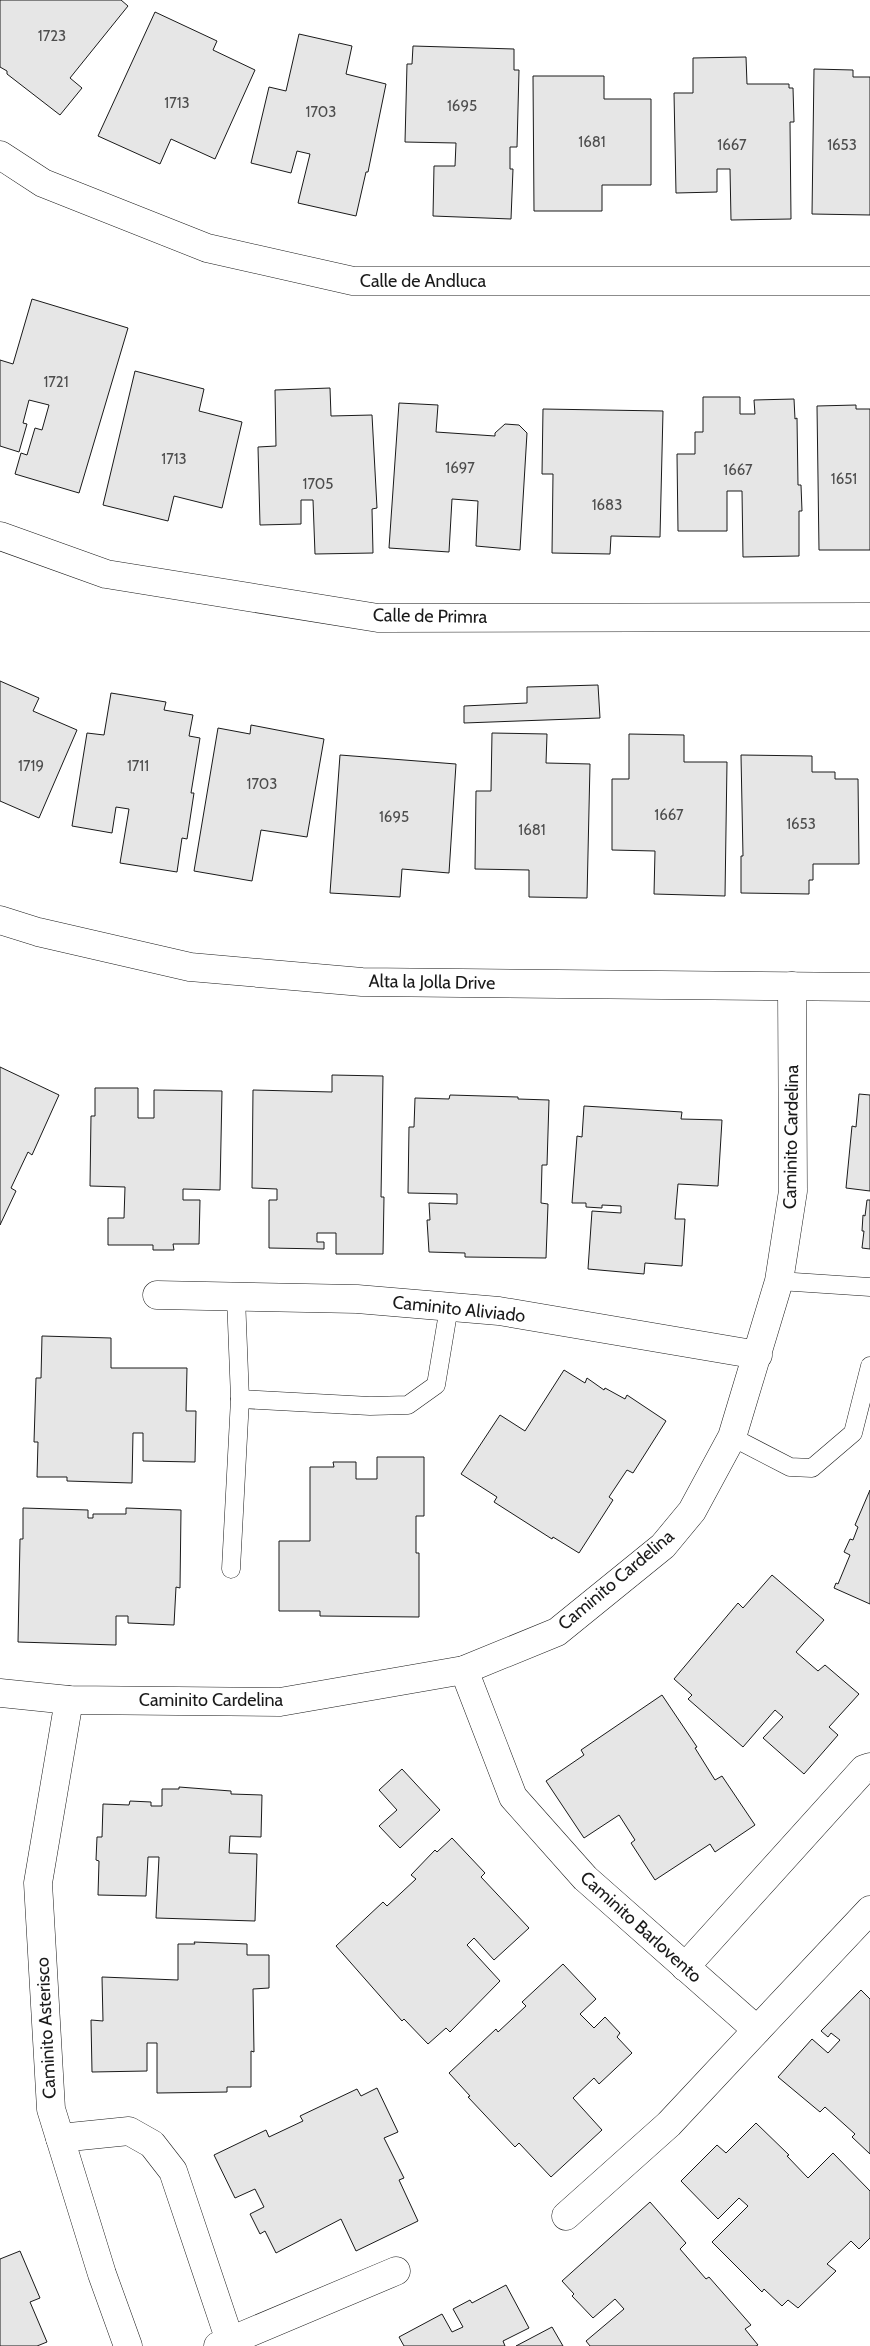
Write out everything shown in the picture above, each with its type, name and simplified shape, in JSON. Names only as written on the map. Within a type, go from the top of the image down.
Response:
[{"type":"street","name":"Calle de Andluca","points":[[0,155],[43,183],[207,248],[353,281],[870,281]]},
{"type":"street","name":"Calle de Primra","points":[[0,536],[106,574],[378,618],[870,617]]},
{"type":"street","name":"Alta la Jolla Drive","points":[[0,920],[38,932],[190,967],[362,982],[870,987]]},
{"type":"street","name":"Caminito Cardelina","points":[[0,1693],[69,1700],[280,1702],[464,1670],[557,1632],[663,1546],[692,1511],[732,1437],[779,1281],[793,1191],[792,986]]},
{"type":"street","name":"Caminito Aliviado","points":[[157,1295],[357,1299],[449,1306],[498,1311],[758,1355]]},
{"type":"street","name":"Caminito Barlovento","points":[[464,1670],[513,1797],[585,1878],[757,2030]]},
{"type":"street","name":"Caminito Asterisco","points":[[69,1700],[38,1883],[50,2109],[102,2274],[128,2346]]},
{"type":"street","points":[[685,1967],[864,1769],[870,1767]]},
{"type":"street","points":[[566,2216],[669,2124],[870,1910]]},
{"type":"street","points":[[60,2138],[129,2130],[152,2144],[173,2170],[224,2344],[396,2271]]},
{"type":"lane","points":[[779,1281],[870,1287]]},
{"type":"lane","points":[[231,1569],[240,1399],[236,1297]]},
{"type":"lane","points":[[240,1399],[370,1406],[408,1405],[436,1385],[449,1306]]},
{"type":"lane","points":[[732,1437],[790,1467],[812,1468],[853,1433],[870,1366]]},
{"type":"building","points":[[0,0],[121,0],[128,6],[70,78],[82,88],[60,115],[0,67]]},
{"type":"building","points":[[155,12],[217,41],[213,50],[255,70],[215,159],[171,139],[160,164],[98,136]]},
{"type":"building","points":[[299,34],[352,46],[346,74],[386,84],[368,172],[366,172],[356,216],[298,203],[310,154],[297,151],[291,173],[251,163],[269,87],[286,91]]},
{"type":"building","points":[[413,46],[514,49],[514,70],[519,70],[517,147],[510,147],[510,169],[513,169],[511,219],[433,216],[434,166],[455,166],[456,143],[405,142],[407,64],[412,64]]},
{"type":"building","points":[[746,57],[747,84],[789,84],[789,88],[793,88],[794,122],[790,122],[791,219],[731,220],[730,169],[717,169],[717,192],[676,193],[674,93],[693,93],[693,58]]},
{"type":"building","points":[[814,69],[853,70],[853,77],[870,77],[870,215],[812,214]]},
{"type":"building","points":[[533,76],[604,76],[604,99],[651,99],[651,185],[602,185],[602,211],[534,211]]},
{"type":"building","points":[[32,299],[128,328],[79,493],[15,474],[21,453],[27,455],[35,428],[42,430],[49,405],[29,400],[23,423],[27,424],[19,452],[0,446],[0,360],[13,364]]},
{"type":"building","points":[[135,371],[204,389],[199,411],[242,422],[222,508],[174,496],[168,521],[103,505]]},
{"type":"building","points":[[330,388],[331,416],[372,415],[377,508],[372,509],[373,553],[315,554],[313,500],[301,500],[301,524],[260,525],[258,447],[276,446],[275,390]]},
{"type":"building","points":[[703,397],[740,397],[740,414],[755,414],[754,400],[794,399],[795,419],[797,418],[798,485],[801,485],[802,511],[799,511],[799,556],[743,557],[742,491],[727,491],[727,531],[678,531],[677,454],[695,454],[695,432],[703,432]]},
{"type":"building","points":[[399,403],[438,405],[436,432],[495,436],[495,433],[505,424],[519,425],[527,433],[520,550],[476,546],[478,501],[452,499],[449,552],[389,548]]},
{"type":"building","points":[[856,405],[856,409],[870,409],[870,550],[819,550],[817,406]]},
{"type":"building","points":[[543,409],[663,411],[660,537],[611,536],[610,554],[552,553],[553,474],[542,474]]},
{"type":"building","points":[[0,681],[39,698],[33,711],[77,730],[39,818],[0,801]]},
{"type":"building","points":[[598,685],[600,718],[464,723],[464,706],[527,703],[527,687]]},
{"type":"building","points":[[111,693],[166,702],[164,710],[193,715],[189,736],[200,738],[191,793],[194,793],[187,839],[182,838],[177,872],[120,863],[129,809],[116,807],[112,833],[72,826],[87,733],[104,735]]},
{"type":"building","points":[[251,725],[324,739],[307,837],[261,830],[252,881],[194,871],[218,728],[250,734]]},
{"type":"building","points":[[492,733],[547,734],[546,763],[590,764],[587,898],[529,897],[529,870],[475,869],[476,791],[491,791]]},
{"type":"building","points":[[629,734],[684,735],[684,762],[727,762],[725,896],[654,894],[655,851],[612,850],[612,779],[629,779]]},
{"type":"building","points":[[340,755],[456,764],[449,873],[402,869],[400,897],[330,893]]},
{"type":"building","points":[[741,755],[812,756],[812,772],[835,772],[835,779],[858,779],[859,864],[813,864],[813,880],[809,880],[809,894],[741,893],[741,856],[743,856]]},
{"type":"building","points":[[0,1067],[59,1095],[32,1155],[28,1152],[11,1188],[16,1191],[0,1225]]},
{"type":"building","points":[[332,1075],[383,1076],[381,1197],[384,1197],[383,1254],[336,1254],[336,1233],[317,1233],[317,1242],[324,1242],[324,1249],[269,1248],[269,1200],[277,1200],[277,1189],[252,1188],[253,1090],[332,1092]]},
{"type":"building","points":[[95,1088],[138,1088],[138,1118],[154,1118],[154,1090],[222,1091],[220,1190],[183,1189],[183,1200],[200,1200],[199,1244],[173,1244],[174,1250],[153,1250],[153,1245],[108,1245],[108,1218],[124,1218],[125,1187],[90,1186],[91,1116],[95,1116]]},
{"type":"building","points":[[859,1094],[870,1095],[870,1191],[846,1188],[852,1126],[856,1127]]},
{"type":"building","points":[[450,1095],[549,1100],[547,1165],[542,1165],[541,1203],[548,1204],[546,1258],[465,1257],[465,1253],[429,1252],[427,1220],[430,1220],[429,1203],[457,1204],[457,1194],[408,1193],[409,1127],[414,1127],[415,1098],[449,1099]]},
{"type":"building","points":[[584,1106],[682,1112],[681,1119],[722,1120],[718,1186],[678,1184],[675,1219],[685,1219],[682,1266],[645,1263],[644,1274],[588,1269],[592,1211],[621,1213],[621,1206],[602,1205],[602,1208],[586,1207],[586,1203],[572,1203],[577,1136],[582,1137]]},
{"type":"building","points":[[867,1200],[870,1200],[870,1249],[862,1248],[863,1215],[865,1216]]},
{"type":"building","points":[[42,1336],[111,1338],[111,1368],[187,1368],[186,1411],[196,1411],[195,1462],[143,1461],[143,1433],[133,1433],[132,1483],[67,1481],[67,1477],[37,1477],[38,1442],[34,1442],[36,1378],[41,1378]]},
{"type":"building","points":[[564,1370],[585,1383],[587,1378],[604,1390],[605,1388],[625,1399],[627,1395],[666,1421],[633,1473],[627,1470],[609,1497],[613,1500],[579,1553],[553,1537],[552,1539],[494,1502],[497,1497],[461,1474],[500,1415],[525,1431]]},
{"type":"building","points":[[377,1457],[424,1457],[424,1516],[416,1516],[416,1553],[419,1553],[419,1617],[320,1616],[320,1611],[279,1611],[279,1541],[310,1541],[310,1467],[334,1467],[333,1462],[356,1462],[356,1479],[377,1479]]},
{"type":"building","points":[[870,1490],[870,1604],[834,1588],[836,1583],[838,1584],[850,1555],[844,1552],[850,1539],[853,1540],[858,1527],[855,1525]]},
{"type":"building","points":[[23,1508],[88,1510],[88,1518],[93,1518],[93,1514],[126,1514],[126,1508],[181,1510],[180,1588],[176,1587],[174,1625],[128,1623],[128,1616],[116,1616],[116,1645],[18,1642],[20,1539],[23,1539]]},
{"type":"building","points":[[772,1575],[824,1620],[796,1652],[818,1671],[825,1665],[859,1694],[829,1727],[838,1735],[804,1774],[763,1738],[783,1717],[775,1710],[743,1747],[688,1699],[692,1695],[674,1679],[738,1603],[743,1608]]},
{"type":"building","points":[[662,1695],[697,1747],[695,1748],[715,1780],[722,1776],[755,1825],[715,1852],[710,1844],[655,1880],[631,1843],[635,1840],[619,1815],[584,1838],[546,1781],[584,1755],[581,1750]]},
{"type":"building","points":[[402,1769],[440,1810],[400,1848],[379,1826],[397,1810],[379,1790]]},
{"type":"building","points":[[179,1787],[231,1791],[231,1794],[262,1795],[261,1837],[230,1836],[229,1853],[257,1854],[255,1921],[156,1918],[159,1857],[148,1857],[146,1896],[98,1895],[99,1861],[96,1860],[97,1837],[102,1837],[103,1804],[129,1805],[130,1801],[151,1802],[151,1806],[162,1806],[162,1789],[179,1789]]},
{"type":"building","points":[[452,1838],[485,1873],[481,1877],[529,1928],[494,1960],[474,1938],[467,1945],[500,1981],[450,2032],[446,2028],[428,2044],[404,2019],[402,2021],[336,1946],[383,1902],[387,1906],[416,1879],[411,1875],[435,1850],[437,1852]]},
{"type":"building","points":[[194,1942],[247,1944],[247,1955],[269,1955],[269,1988],[253,1989],[254,2052],[251,2051],[251,2087],[227,2087],[227,2092],[157,2093],[157,2043],[147,2043],[147,2071],[92,2072],[91,2020],[103,2021],[102,1977],[178,1980],[178,1944],[195,1944]]},
{"type":"building","points":[[563,1964],[596,1999],[580,2014],[594,2028],[605,2017],[620,2033],[617,2037],[632,2053],[599,2084],[594,2078],[573,2098],[602,2130],[551,2177],[519,2143],[515,2147],[468,2097],[470,2096],[449,2073],[496,2029],[498,2032],[526,2006],[522,2002]]},
{"type":"building","points":[[861,1990],[870,1999],[870,2154],[852,2137],[855,2134],[825,2107],[820,2112],[778,2077],[812,2039],[828,2053],[840,2040],[831,2033],[828,2037],[821,2031]]},
{"type":"building","points":[[377,2088],[398,2132],[384,2138],[404,2178],[399,2180],[418,2221],[356,2251],[341,2219],[276,2253],[265,2231],[260,2234],[250,2214],[264,2207],[255,2189],[235,2198],[214,2155],[266,2130],[269,2137],[303,2121],[300,2116],[357,2089],[361,2096]]},
{"type":"building","points":[[756,2123],[789,2155],[787,2156],[808,2178],[833,2153],[870,2191],[870,2238],[859,2249],[851,2241],[827,2264],[836,2271],[798,2308],[788,2300],[782,2306],[764,2289],[762,2292],[712,2242],[748,2206],[739,2198],[718,2219],[681,2181],[717,2145],[726,2153]]},
{"type":"building","points":[[650,2202],[686,2243],[680,2249],[706,2279],[709,2277],[751,2325],[745,2329],[758,2345],[590,2346],[586,2341],[624,2309],[615,2299],[593,2318],[572,2296],[574,2294],[562,2281]]},
{"type":"building","points":[[20,2251],[40,2298],[30,2302],[47,2342],[37,2346],[0,2346],[0,2259]]},
{"type":"building","points":[[506,2285],[529,2328],[503,2341],[505,2346],[404,2346],[399,2337],[442,2314],[452,2332],[463,2327],[453,2309],[470,2300],[472,2303]]},
{"type":"building","points":[[552,2327],[563,2346],[516,2346]]}]
